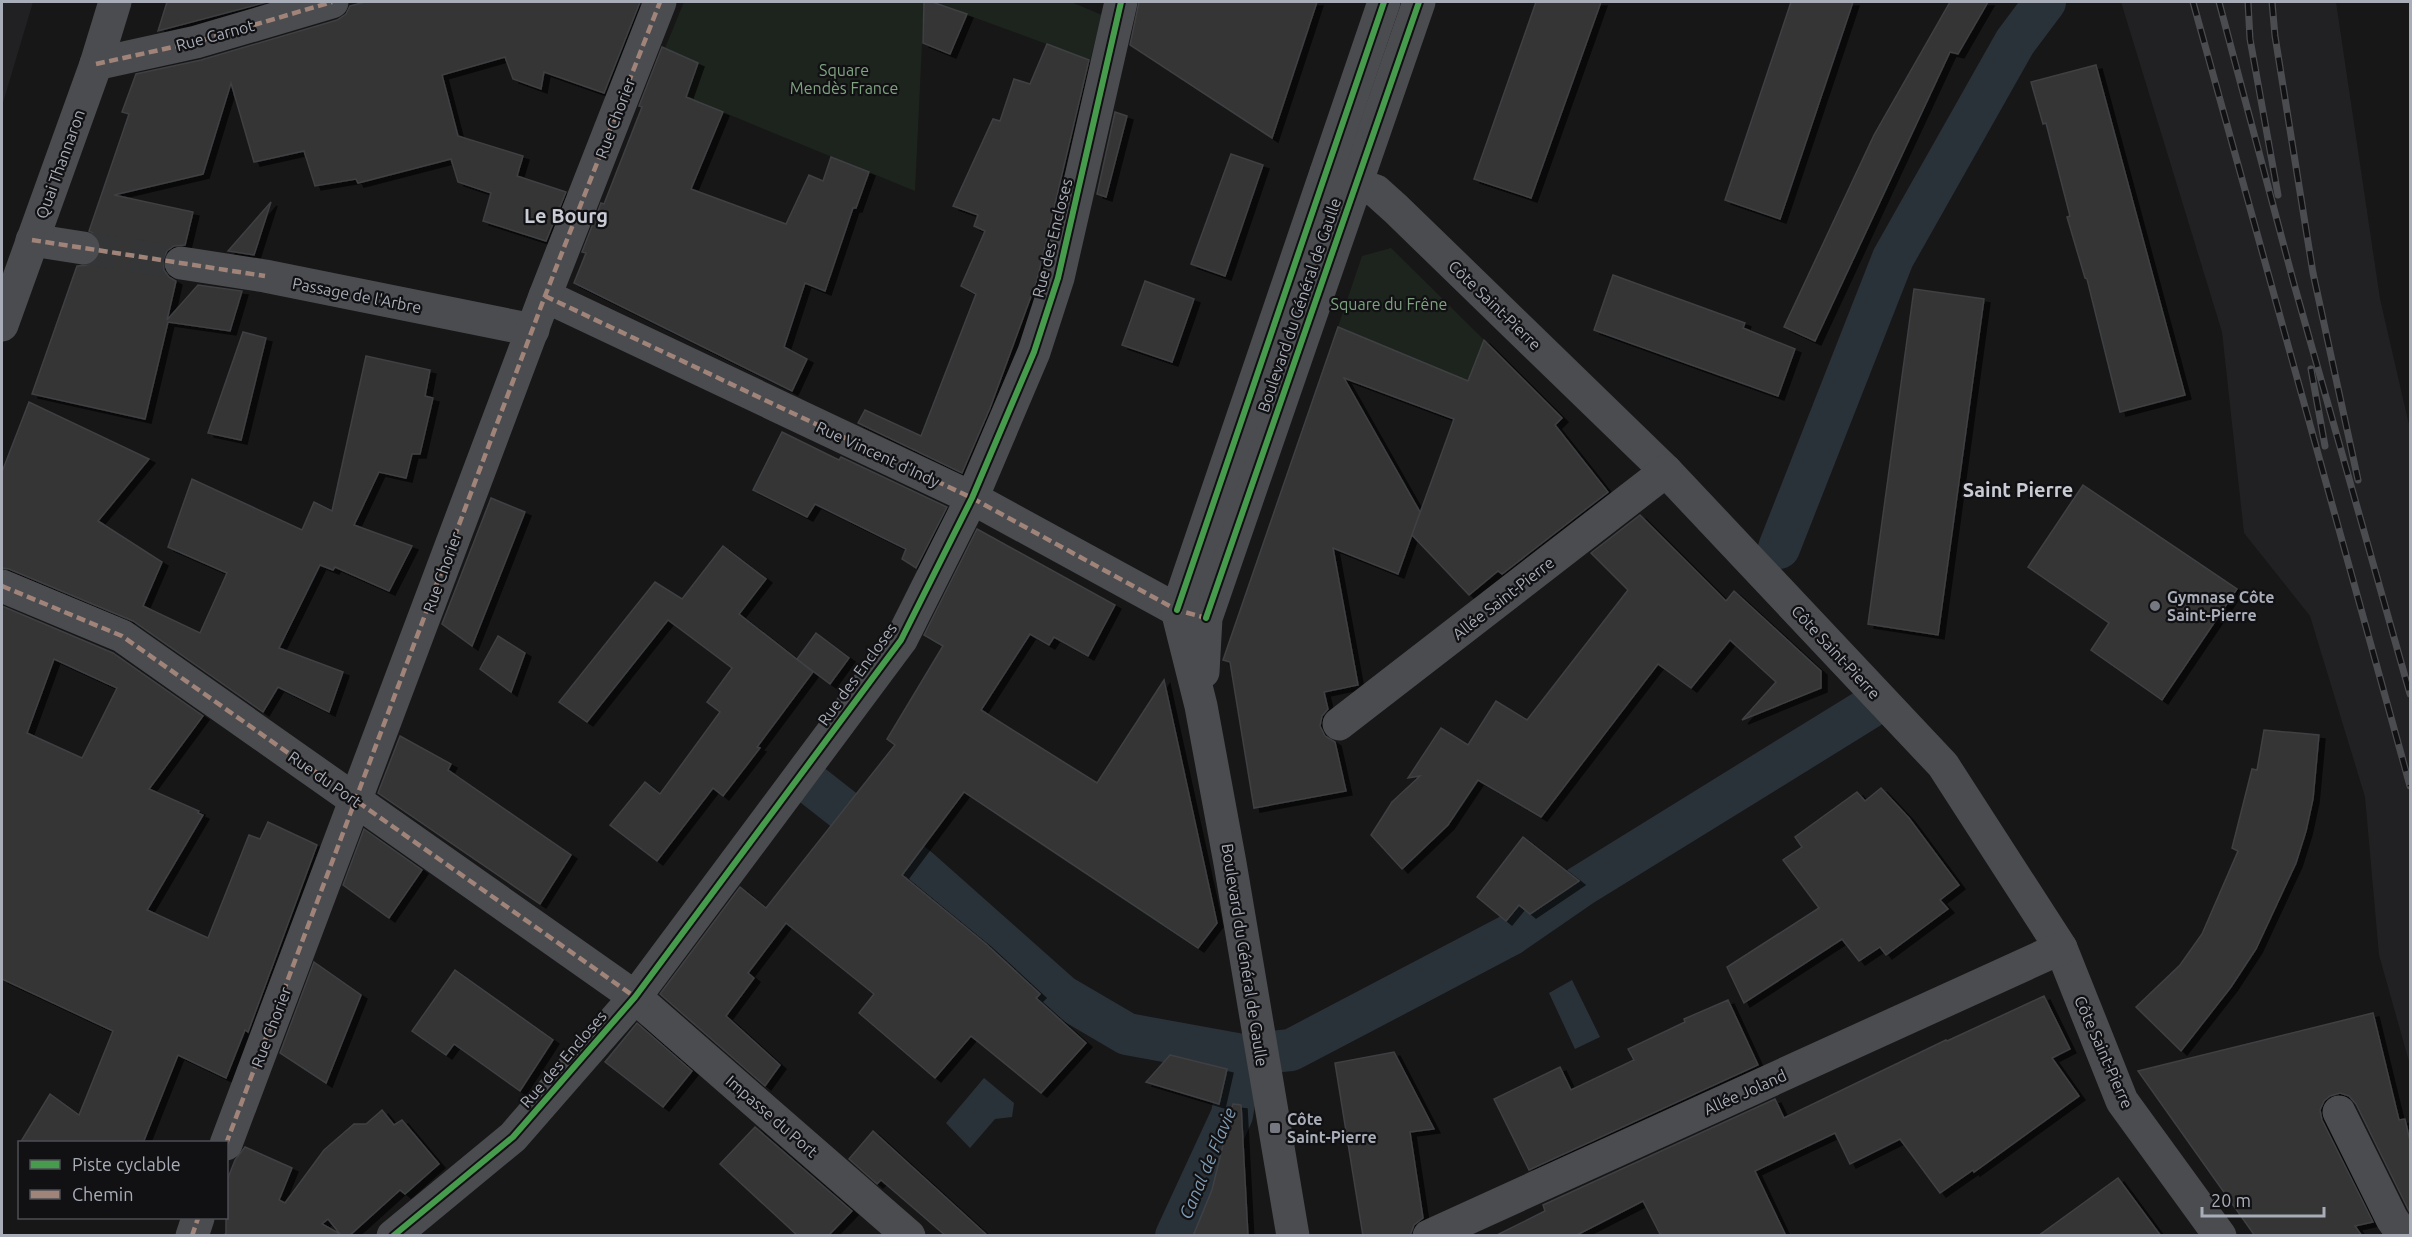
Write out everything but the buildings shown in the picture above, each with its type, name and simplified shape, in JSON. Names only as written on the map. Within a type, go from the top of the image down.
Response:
[{"type":"street","name":"Quai Thannaron","points":[[2,325],[96,64],[115,2]]},
{"type":"street","name":"Rue Carnot","points":[[96,64],[196,42],[332,2]]},
{"type":"street","name":"Rue Chorier","points":[[227,1141],[545,296],[660,2]]},
{"type":"street","name":"Rue des Encloses","points":[[393,1236],[513,1137],[635,997],[901,640],[972,498],[1034,352],[1058,278],[1121,2]]},
{"type":"street","name":"Boulevard du Général de Gaulle","points":[[1290,1220],[1230,862],[1201,706],[1192,614],[1340,178],[1384,2]]},
{"type":"street","name":"Boulevard du Général de Gaulle","points":[[1340,178],[1419,2]]},
{"type":"street","name":"Côte Saint-Pierre","points":[[1340,178],[1376,191],[1666,471],[1943,765],[2061,948],[2122,1101],[2220,1236]]},
{"type":"street","points":[[32,240],[83,248]]},
{"type":"street","name":"Passage de l'Arbre","points":[[181,264],[265,276],[533,330]]},
{"type":"street","name":"Rue Vincent d'Indy","points":[[545,296],[972,498],[1192,614]]},
{"type":"street","name":"Allée Saint-Pierre","points":[[1339,724],[1666,471]]},
{"type":"street","name":"Rue du Port","points":[[2,586],[122,636],[635,997]]},
{"type":"street","name":"Allée Joland","points":[[1429,1236],[2061,948]]},
{"type":"street","name":"Impasse du Port","points":[[635,997],[909,1236]]},
{"type":"street","points":[[2339,1112],[2392,1219],[2404,1236]]},
{"type":"street","points":[[192,1236],[198,1219]]},
{"type":"shaded area","points":[[2,2],[33,2],[2,106]]},
{"type":"shaded area","points":[[2121,2],[2336,2],[2380,299],[2410,429],[2410,1065],[2379,955],[2365,797],[2310,616],[2244,533],[2222,332]]},
{"type":"shaded area","points":[[1572,980],[1600,1037],[1575,1049],[1549,993]]},
{"type":"shaded area","points":[[984,1078],[1014,1103],[1012,1117],[995,1119],[970,1148],[946,1123]]},
{"type":"green space","name":"Square Mendès France","points":[[684,2],[924,2],[915,191],[686,97],[698,63],[665,48]]},
{"type":"green space","points":[[932,2],[1071,2],[1102,15],[1090,60]]},
{"type":"green space","name":"Square du Frêne","points":[[1391,248],[1484,340],[1468,381],[1338,327],[1362,256]]},
{"type":"waterway","points":[[1779,548],[1893,258],[2015,42],[2045,2]]},
{"type":"waterway","points":[[807,781],[919,869],[1062,996],[1127,1034],[1242,1055],[1291,1050],[1510,935],[1581,886],[1869,708]]},
{"type":"waterway","name":"Canal de Flavie","points":[[1176,1236],[1232,1115],[1242,1055]]},
{"type":"tunnel","points":[[83,248],[181,263]]},
{"type":"railway","points":[[2193,2],[2410,786]]},
{"type":"railway","points":[[2219,2],[2294,284],[2410,694]]},
{"type":"railway","points":[[2248,2],[2250,39],[2278,195]]},
{"type":"railway","points":[[2272,2],[2275,36],[2313,273],[2358,480]]},
{"type":"railway","points":[[2311,369],[2325,446]]},
{"type":"marked path","points":[[96,64],[196,42],[332,2]]},
{"type":"marked path","points":[[227,1141],[545,296],[660,2]]},
{"type":"marked path","points":[[32,240],[265,276]]},
{"type":"marked path","points":[[545,296],[972,498],[1177,610],[1206,618]]},
{"type":"marked path","points":[[2,586],[122,636],[635,997]]},
{"type":"marked path","points":[[192,1236],[198,1219]]},
{"type":"cycle path","points":[[393,1236],[513,1137],[635,997],[901,640],[972,498],[1034,352],[1058,278],[1121,2]]},
{"type":"cycle path","points":[[1177,610],[1384,2]]},
{"type":"cycle path","points":[[1206,618],[1419,2]]},
{"type":"place","name":"Gymnase Côte Saint-Pierre","points":[[2155,606]]},
{"type":"place","name":"Côte Saint-Pierre","points":[[1275,1128]]},
{"type":"district","name":"Le Bourg","points":[[566,215]]},
{"type":"district","name":"Saint Pierre","points":[[2018,489]]}]
